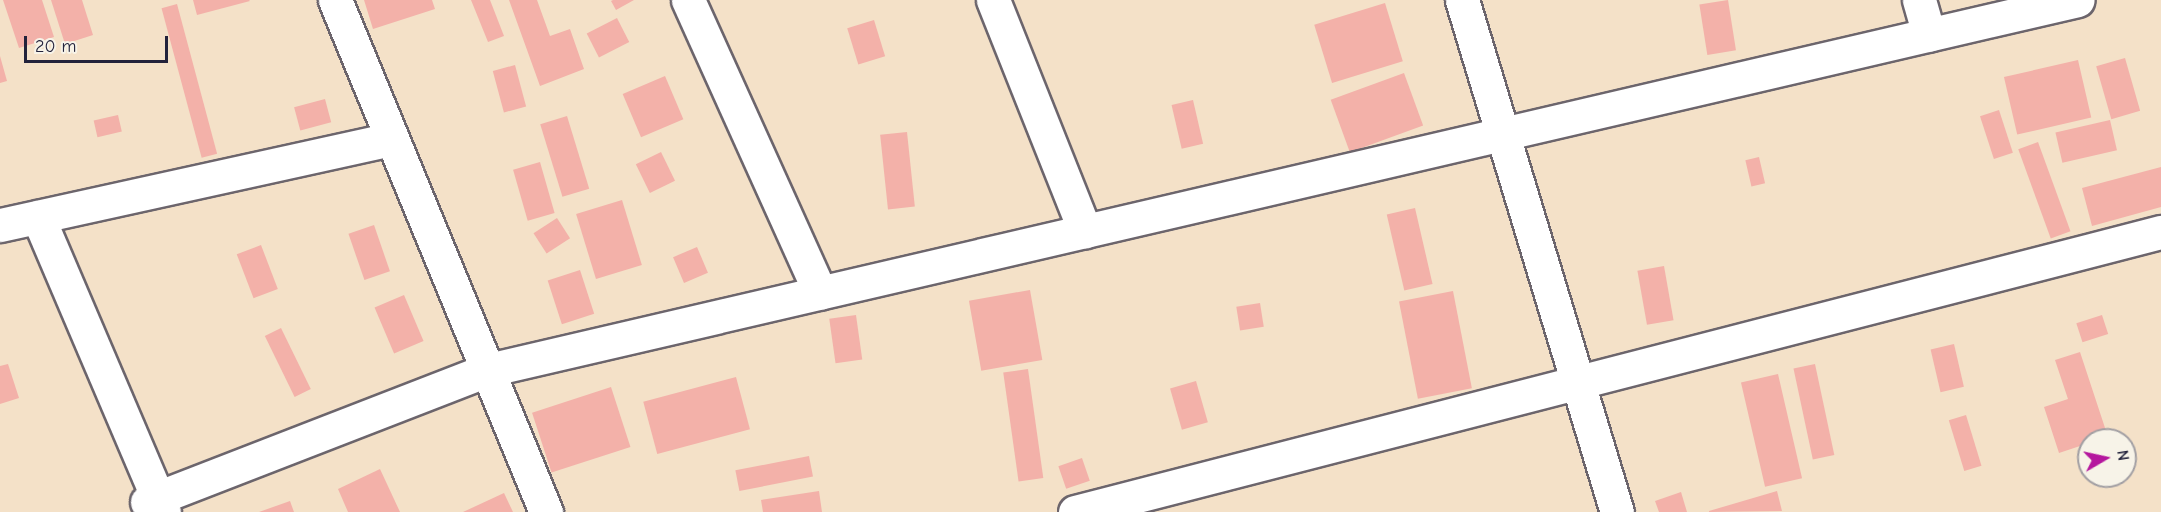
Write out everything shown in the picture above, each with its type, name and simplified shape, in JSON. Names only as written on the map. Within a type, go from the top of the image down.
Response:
[{"type":"street","points":[[335,0],[546,512]]},
{"type":"street","points":[[688,0],[820,293]]},
{"type":"street","points":[[993,0],[1085,231]]},
{"type":"street","points":[[1462,0],[1617,512]]},
{"type":"street","points":[[1919,0],[1929,35]]},
{"type":"street","points":[[38,217],[157,504],[488,370],[2078,0]]},
{"type":"street","points":[[0,225],[392,139]]},
{"type":"street","points":[[1075,512],[2161,232]]},
{"type":"building","points":[[3,0],[42,0],[54,37],[19,48]]},
{"type":"building","points":[[51,0],[82,0],[93,35],[65,44]]},
{"type":"building","points":[[193,0],[249,0],[250,1],[197,15]]},
{"type":"building","points":[[364,0],[432,0],[435,9],[373,29]]},
{"type":"building","points":[[471,0],[490,0],[504,36],[488,42]]},
{"type":"building","points":[[509,0],[537,0],[550,36],[570,29],[584,69],[540,86]]},
{"type":"building","points":[[634,0],[616,10],[611,1]]},
{"type":"building","points":[[1728,0],[1736,50],[1707,55],[1699,5]]},
{"type":"building","points":[[1385,3],[1403,61],[1332,83],[1314,25]]},
{"type":"building","points":[[177,4],[217,154],[202,158],[162,8]]},
{"type":"building","points":[[617,18],[629,42],[599,57],[587,33]]},
{"type":"building","points":[[874,20],[885,56],[858,65],[847,28]]},
{"type":"building","points":[[0,56],[7,81],[0,83]]},
{"type":"building","points":[[2125,58],[2140,111],[2111,119],[2096,66]]},
{"type":"building","points":[[2078,60],[2091,117],[2017,135],[2004,77]]},
{"type":"building","points":[[515,65],[526,107],[504,112],[493,71]]},
{"type":"building","points":[[1404,73],[1423,126],[1350,152],[1331,100]]},
{"type":"building","points":[[665,76],[683,119],[641,137],[623,94]]},
{"type":"building","points":[[325,99],[331,122],[300,130],[294,107]]},
{"type":"building","points":[[1193,100],[1203,144],[1182,149],[1172,105]]},
{"type":"building","points":[[1999,110],[2013,153],[1994,159],[1980,116]]},
{"type":"building","points":[[118,115],[122,132],[97,137],[94,121]]},
{"type":"building","points":[[567,116],[589,189],[562,197],[540,124]]},
{"type":"building","points":[[2110,120],[2117,150],[2062,163],[2055,133]]},
{"type":"building","points":[[907,132],[915,207],[888,209],[880,135]]},
{"type":"building","points":[[2038,142],[2070,231],[2051,238],[2018,149]]},
{"type":"building","points":[[661,152],[675,181],[650,193],[636,164]]},
{"type":"building","points":[[1759,157],[1765,183],[1751,186],[1745,160]]},
{"type":"building","points":[[540,162],[555,213],[528,221],[513,170]]},
{"type":"building","points":[[2161,167],[2161,207],[2092,226],[2082,188]]},
{"type":"building","points":[[622,200],[642,265],[596,279],[576,214]]},
{"type":"building","points":[[1415,208],[1433,284],[1404,291],[1387,215]]},
{"type":"building","points":[[557,218],[570,238],[547,253],[534,233]]},
{"type":"building","points":[[374,225],[390,271],[364,280],[348,234]]},
{"type":"building","points":[[261,245],[278,289],[254,298],[237,254]]},
{"type":"building","points":[[697,247],[708,273],[684,283],[673,257]]},
{"type":"building","points":[[1664,266],[1674,320],[1647,325],[1637,271]]},
{"type":"building","points":[[580,270],[594,314],[562,324],[548,281]]},
{"type":"building","points":[[1030,290],[1042,360],[981,371],[969,301]]},
{"type":"building","points":[[1453,291],[1472,388],[1418,399],[1399,301]]},
{"type":"building","points":[[404,295],[424,341],[394,354],[375,308]]},
{"type":"building","points":[[1260,303],[1264,327],[1240,330],[1236,307]]},
{"type":"building","points":[[856,315],[862,360],[836,363],[829,319]]},
{"type":"building","points":[[2102,315],[2108,334],[2083,342],[2076,323]]},
{"type":"building","points":[[281,328],[311,389],[295,397],[265,336]]},
{"type":"building","points":[[1954,344],[1964,387],[1941,392],[1931,349]]},
{"type":"building","points":[[2080,352],[2105,428],[2077,428],[2077,447],[2059,453],[2044,407],[2068,399],[2055,360]]},
{"type":"building","points":[[8,364],[19,398],[0,404],[0,366]]},
{"type":"building","points":[[1815,364],[1834,455],[1813,460],[1793,369]]},
{"type":"building","points":[[1028,369],[1043,478],[1019,481],[1003,372]]},
{"type":"building","points":[[1778,374],[1802,478],[1765,487],[1741,383]]},
{"type":"building","points":[[736,377],[750,429],[657,454],[643,402]]},
{"type":"building","points":[[1196,381],[1208,422],[1182,430],[1170,388]]},
{"type":"building","points":[[611,387],[630,447],[552,473],[532,413]]},
{"type":"building","points":[[1966,415],[1981,466],[1964,471],[1949,420]]},
{"type":"building","points":[[809,456],[813,477],[739,491],[735,470]]},
{"type":"building","points":[[1082,458],[1090,481],[1066,489],[1058,466]]},
{"type":"building","points":[[380,469],[400,512],[348,512],[338,489]]},
{"type":"building","points":[[819,491],[822,512],[763,512],[761,500]]},
{"type":"building","points":[[1777,491],[1782,511],[1709,512],[1709,511]]},
{"type":"building","points":[[1681,492],[1687,512],[1659,512],[1655,501]]},
{"type":"building","points":[[504,493],[513,512],[463,512]]},
{"type":"building","points":[[290,501],[294,512],[259,512]]}]
